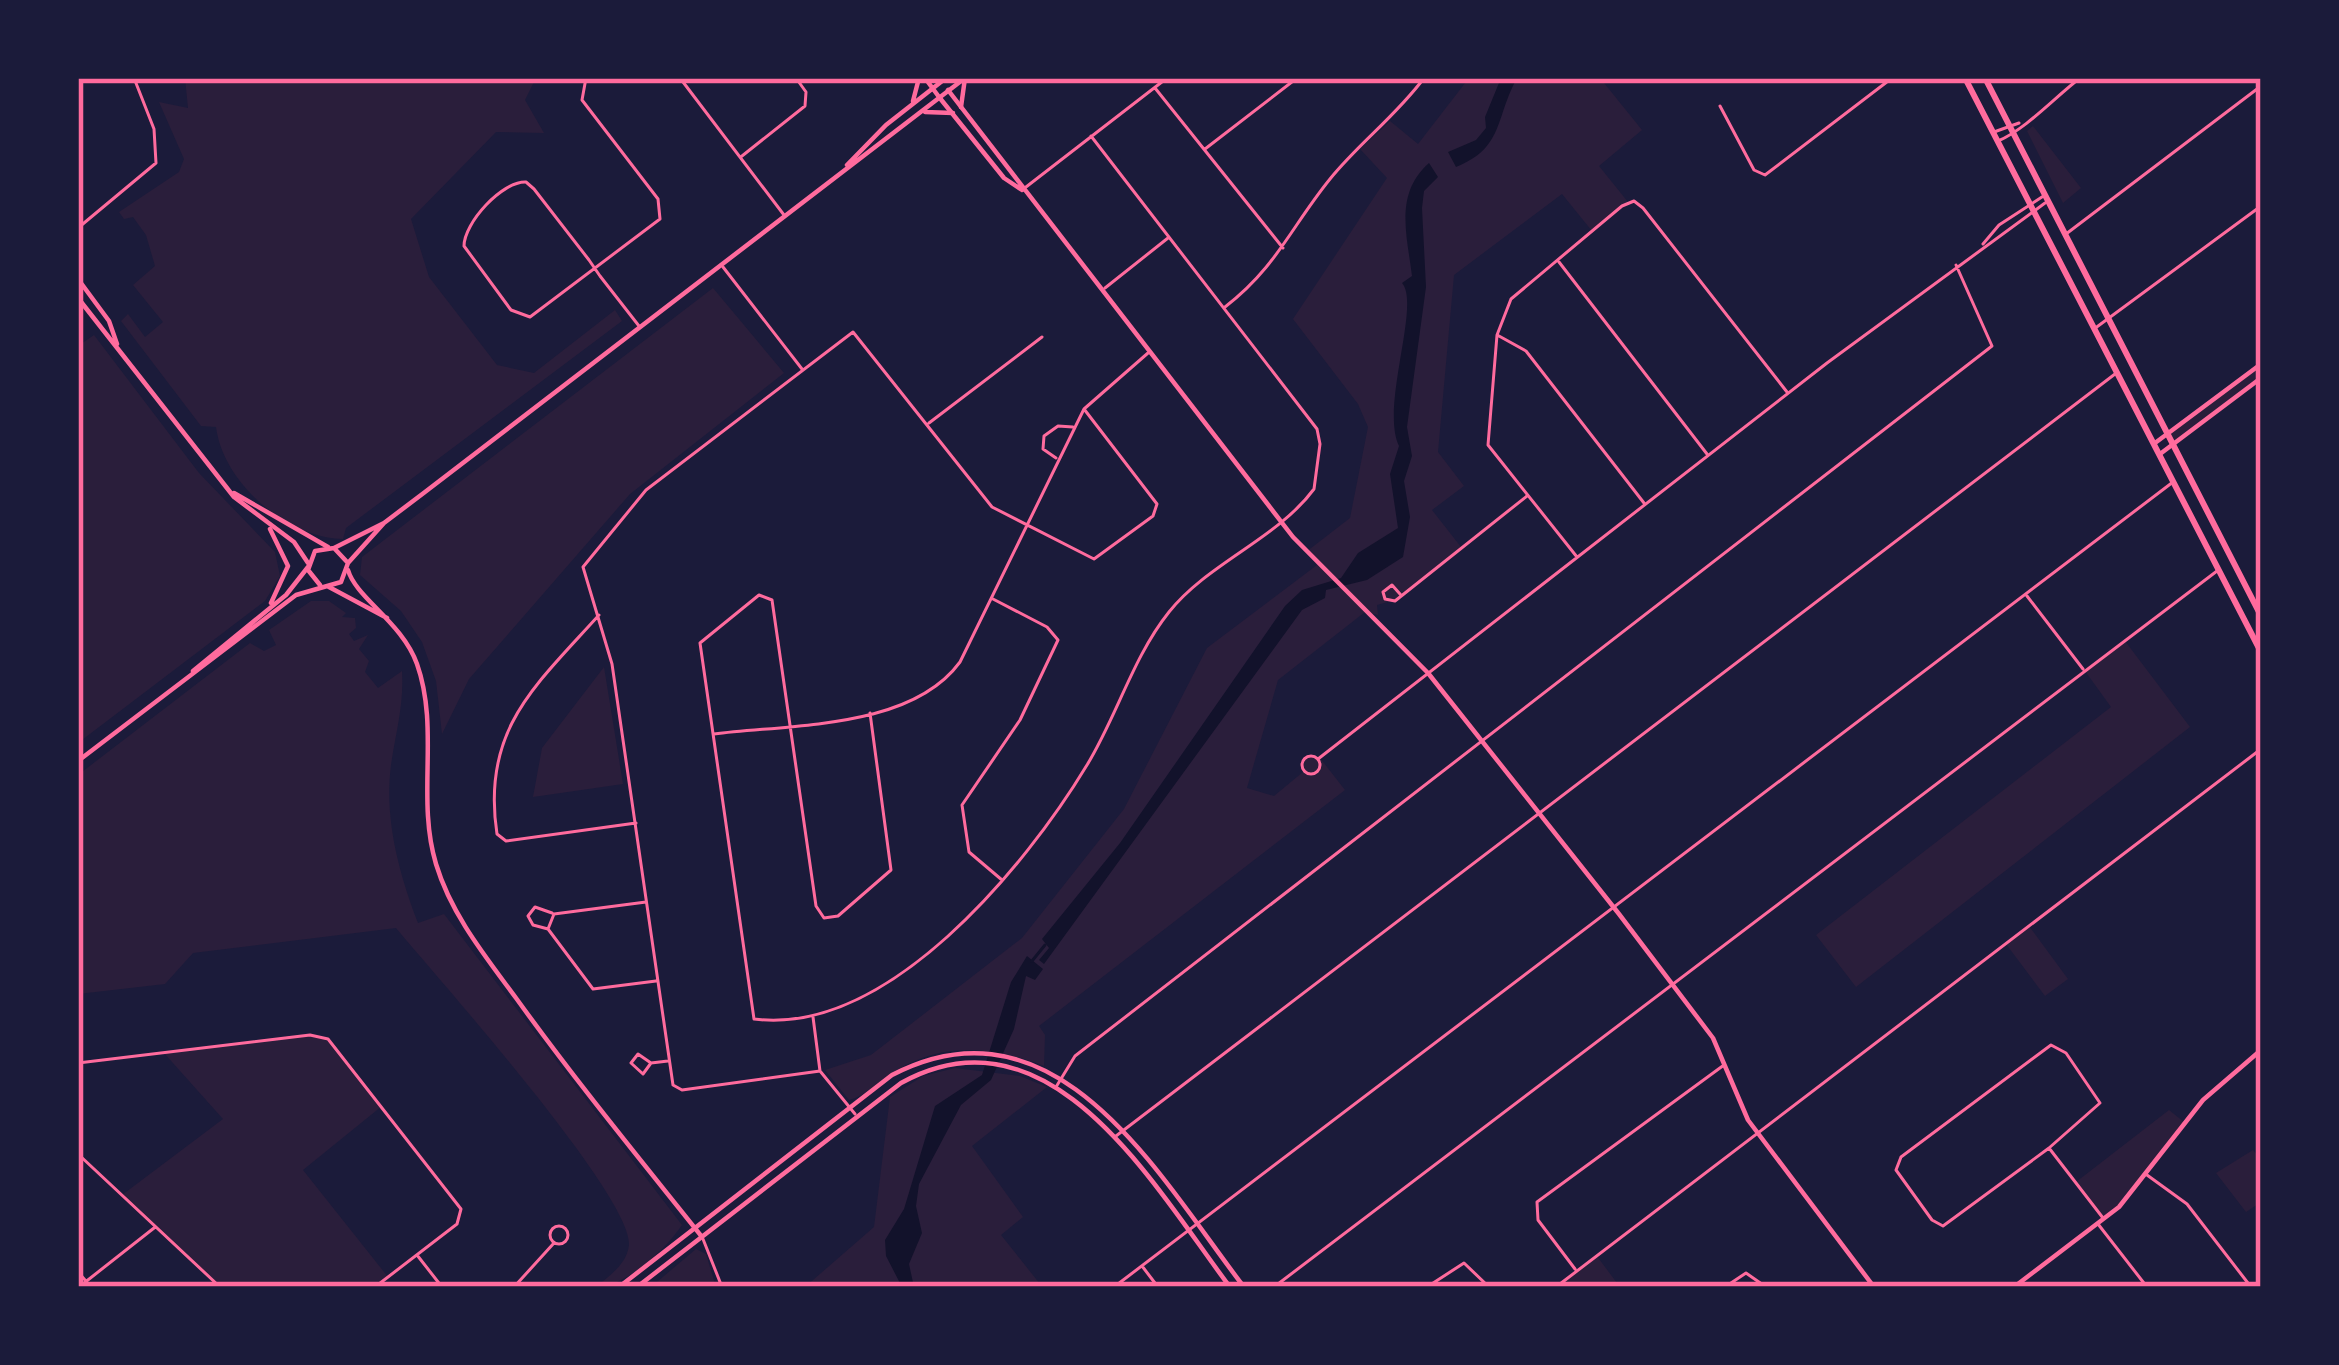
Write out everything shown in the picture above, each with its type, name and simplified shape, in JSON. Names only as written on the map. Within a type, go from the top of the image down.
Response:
[{"type":"highway","points":[[1965,78],[2261,652]]},
{"type":"highway","points":[[1985,78],[2261,616]]},
{"type":"street","points":[[78,228],[156,163],[154,129],[134,78]]},
{"type":"street","points":[[586,78],[582,100],[661,205],[655,224],[596,270],[535,316],[519,316],[467,252],[464,236],[508,185],[526,182],[596,270],[640,328]]},
{"type":"street","points":[[680,78],[785,216]]},
{"type":"street","points":[[741,158],[806,106],[806,92],[796,78]]},
{"type":"street","points":[[913,103],[922,78],[1004,178],[1022,190]]},
{"type":"street","points":[[78,761],[296,595],[341,582],[348,566],[384,523],[965,78]]},
{"type":"street","points":[[961,106],[965,78]]},
{"type":"street","points":[[1022,190],[1167,78]]},
{"type":"street","points":[[1203,150],[1297,78]]},
{"type":"street","points":[[1223,308],[1259,280],[1327,182],[1397,114],[1424,78]]},
{"type":"street","points":[[1720,106],[1754,170],[1765,175],[1892,78]]},
{"type":"street","points":[[1998,141],[2014,134],[2021,122],[2080,78]]},
{"type":"street","points":[[844,170],[942,79],[1022,190],[1280,520],[1318,565],[1429,673],[1614,908],[1708,1030],[1742,1110],[1874,1287]]},
{"type":"street","points":[[2065,235],[2261,86]]},
{"type":"street","points":[[1155,88],[1284,249]]},
{"type":"street","points":[[920,112],[953,113]]},
{"type":"street","points":[[1993,132],[2021,122]]},
{"type":"street","points":[[870,713],[891,870],[829,919],[816,906],[772,600],[759,595],[700,643],[748,1008],[761,1021],[850,1003],[884,983],[968,918],[1004,881],[1088,763],[1170,610],[1314,489],[1319,434],[1091,136]]},
{"type":"street","points":[[1318,759],[2046,198]]},
{"type":"street","points":[[1577,557],[1488,445],[1497,335],[1511,299],[1628,202],[1638,203],[1788,394]]},
{"type":"street","points":[[2094,329],[2261,206]]},
{"type":"street","points":[[1101,291],[1170,237]]},
{"type":"street","points":[[1557,259],[1708,455]]},
{"type":"street","points":[[722,265],[803,370]]},
{"type":"street","points":[[1056,1087],[1075,1056],[1992,346],[1956,265]]},
{"type":"street","points":[[78,278],[110,321],[119,349]]},
{"type":"street","points":[[78,298],[221,481],[294,542],[323,586],[365,603],[395,626]]},
{"type":"street","points":[[820,1071],[682,1090],[673,1085],[638,823],[599,615],[583,580],[586,558],[646,490],[843,338],[857,334],[992,507],[1094,559],[1157,512],[1157,504],[1084,409]]},
{"type":"street","points":[[1497,335],[1526,351],[1645,505]]},
{"type":"street","points":[[928,424],[1042,337]]},
{"type":"street","points":[[713,734],[870,713],[913,704],[938,688],[961,662],[1084,409],[1148,352]]},
{"type":"street","points":[[2153,444],[2261,364]]},
{"type":"street","points":[[1115,1137],[2116,373]]},
{"type":"street","points":[[2159,454],[2261,377]]},
{"type":"street","points":[[1058,458],[1041,442],[1058,426],[1073,427]]},
{"type":"street","points":[[221,481],[260,512],[331,547],[348,566],[354,584],[395,626],[415,658],[426,697],[428,828],[448,895],[529,1016],[702,1237],[722,1287]]},
{"type":"street","points":[[1114,1287],[2173,482]]},
{"type":"street","points":[[1400,594],[1527,496]]},
{"type":"street","points":[[261,518],[285,550],[288,572],[266,610]]},
{"type":"street","points":[[181,682],[292,589],[316,551],[384,523]]},
{"type":"street","points":[[1274,1287],[2218,570]]},
{"type":"street","points":[[2026,595],[2085,671]]},
{"type":"street","points":[[992,598],[1047,627],[1058,640],[1020,719],[962,805],[969,852],[1004,881]]},
{"type":"street","points":[[599,615],[509,722],[493,786],[497,834],[506,841],[638,823]]},
{"type":"street","points":[[1556,1287],[2261,749]]},
{"type":"street","points":[[648,902],[554,914],[541,907],[528,916],[533,925],[548,929],[593,989],[658,981]]},
{"type":"street","points":[[548,929],[554,914]]},
{"type":"street","points":[[813,1014],[820,1071],[856,1116]]},
{"type":"street","points":[[78,1063],[310,1035],[328,1039],[460,1205],[457,1224],[375,1287]]},
{"type":"street","points":[[2054,1045],[2066,1053],[2100,1103],[2050,1148],[1943,1226],[1932,1220],[1896,1170],[1901,1157],[2054,1045]]},
{"type":"street","points":[[2014,1287],[2101,1221],[2147,1175],[2204,1100],[2259,1054]]},
{"type":"street","points":[[619,1287],[849,1107],[916,1064],[970,1058],[1061,1078],[1096,1102],[1124,1130],[1244,1287]]},
{"type":"street","points":[[637,1287],[856,1116],[913,1077],[970,1058]]},
{"type":"street","points":[[651,1063],[669,1060]]},
{"type":"street","points":[[1011,1064],[1086,1107],[1115,1137],[1230,1287]]},
{"type":"street","points":[[1576,1270],[1538,1220],[1535,1205],[1725,1065]]},
{"type":"street","points":[[2050,1148],[2147,1287]]},
{"type":"street","points":[[78,1154],[220,1287]]},
{"type":"street","points":[[2147,1175],[2187,1204],[2251,1287]]},
{"type":"street","points":[[79,1287],[155,1226]]},
{"type":"street","points":[[514,1287],[554,1243]]},
{"type":"street","points":[[417,1255],[442,1287]]},
{"type":"street","points":[[1427,1287],[1464,1263],[1489,1287]]},
{"type":"street","points":[[1142,1266],[1158,1287]]},
{"type":"street","points":[[78,1272],[86,1281]]},
{"type":"street","points":[[1725,1287],[1746,1273],[1766,1287]]},
{"type":"shaded area","points":[[185,78],[267,83],[277,78],[536,78],[525,100],[544,133],[496,132],[411,219],[429,277],[497,365],[534,373],[615,310],[622,321],[346,528],[343,539],[300,529],[280,518],[244,486],[221,448],[216,427],[201,426],[121,321],[128,314],[145,337],[163,322],[133,285],[155,266],[146,235],[133,217],[124,219],[119,212],[179,172],[184,159],[159,102],[188,108]]},
{"type":"shaded area","points":[[1469,78],[1600,78],[1642,130],[1599,166],[1628,202],[1592,231],[1562,194],[1454,275],[1438,452],[1464,486],[1432,510],[1461,547],[1395,600],[1377,605],[1378,615],[1365,612],[1278,680],[1247,788],[1274,796],[1303,772],[1302,762],[1312,755],[1320,758],[1345,790],[1039,1026],[1045,1035],[1044,1066],[988,1051],[933,1054],[849,1100],[825,1070],[871,1055],[1022,938],[1124,809],[1207,648],[1317,565],[1306,552],[1350,518],[1368,427],[1358,404],[1293,319],[1387,178],[1360,149],[1390,121],[1418,144]]},
{"type":"shaded area","points":[[1501,78],[1517,78],[1491,141],[1456,167],[1448,152],[1476,140],[1486,128],[1485,117]]},
{"type":"shaded area","points":[[2033,126],[2081,188],[2063,203],[2027,131]]},
{"type":"shaded area","points":[[1429,163],[1438,177],[1424,191],[1422,208],[1426,287],[1407,427],[1412,456],[1404,481],[1410,517],[1403,557],[1367,580],[1326,590],[1325,598],[1302,610],[1044,964],[1039,960],[1049,948],[1042,939],[1120,843],[1285,606],[1302,590],[1341,578],[1358,553],[1398,528],[1390,474],[1399,446],[1394,407],[1407,312],[1402,283],[1412,276],[1407,202],[1418,175]]},
{"type":"shaded area","points":[[713,288],[784,373],[630,494],[469,679],[442,734],[436,681],[422,642],[401,611],[360,575],[362,557]]},
{"type":"shaded area","points":[[94,335],[199,473],[275,552],[280,576],[265,601],[78,743],[78,346]]},
{"type":"shaded area","points":[[2261,364],[2261,378],[2173,445],[2167,434]]},
{"type":"shaded area","points":[[311,601],[329,601],[346,613],[342,617],[355,618],[356,628],[349,634],[354,641],[368,635],[359,649],[369,661],[365,672],[378,688],[402,671],[389,785],[391,826],[418,923],[444,914],[682,1225],[656,1255],[620,1281],[596,1287],[621,1263],[629,1245],[622,1220],[600,1182],[529,1086],[396,928],[193,953],[165,984],[78,994],[78,775],[250,643],[264,651],[276,645],[269,630]]},
{"type":"shaded area","points":[[2125,641],[2190,727],[1856,987],[1816,935],[2111,707],[2085,671]]},
{"type":"shaded area","points":[[604,667],[623,784],[533,797],[542,748]]},
{"type":"shaded area","points":[[2029,926],[2068,979],[2045,996],[2006,944]]},
{"type":"shaded area","points":[[1027,956],[1043,969],[1035,980],[1026,976],[1014,1029],[991,1080],[961,1105],[919,1184],[916,1206],[922,1233],[909,1264],[914,1287],[902,1287],[886,1256],[885,1240],[904,1209],[935,1106],[982,1075],[1011,982]]},
{"type":"shaded area","points":[[310,1035],[333,1043],[382,1106],[303,1170],[388,1277],[375,1287],[220,1287],[122,1195],[223,1119],[164,1053]]},
{"type":"shaded area","points":[[955,1068],[1020,1076],[1047,1087],[972,1146],[1023,1217],[1001,1235],[1040,1284],[805,1287],[874,1227],[890,1097],[923,1076]]},
{"type":"shaded area","points":[[2169,1110],[2184,1122],[2137,1188],[2104,1219],[2076,1182]]},
{"type":"shaded area","points":[[2253,1150],[2261,1159],[2261,1202],[2246,1212],[2216,1173]]},
{"type":"shaded area","points":[[696,1249],[706,1254],[716,1287],[651,1287]]},
{"type":"shaded area","points":[[1596,1255],[1620,1287],[1556,1287]]},
{"type":"waterway","points":[[1032,961],[1045,945]]}]
